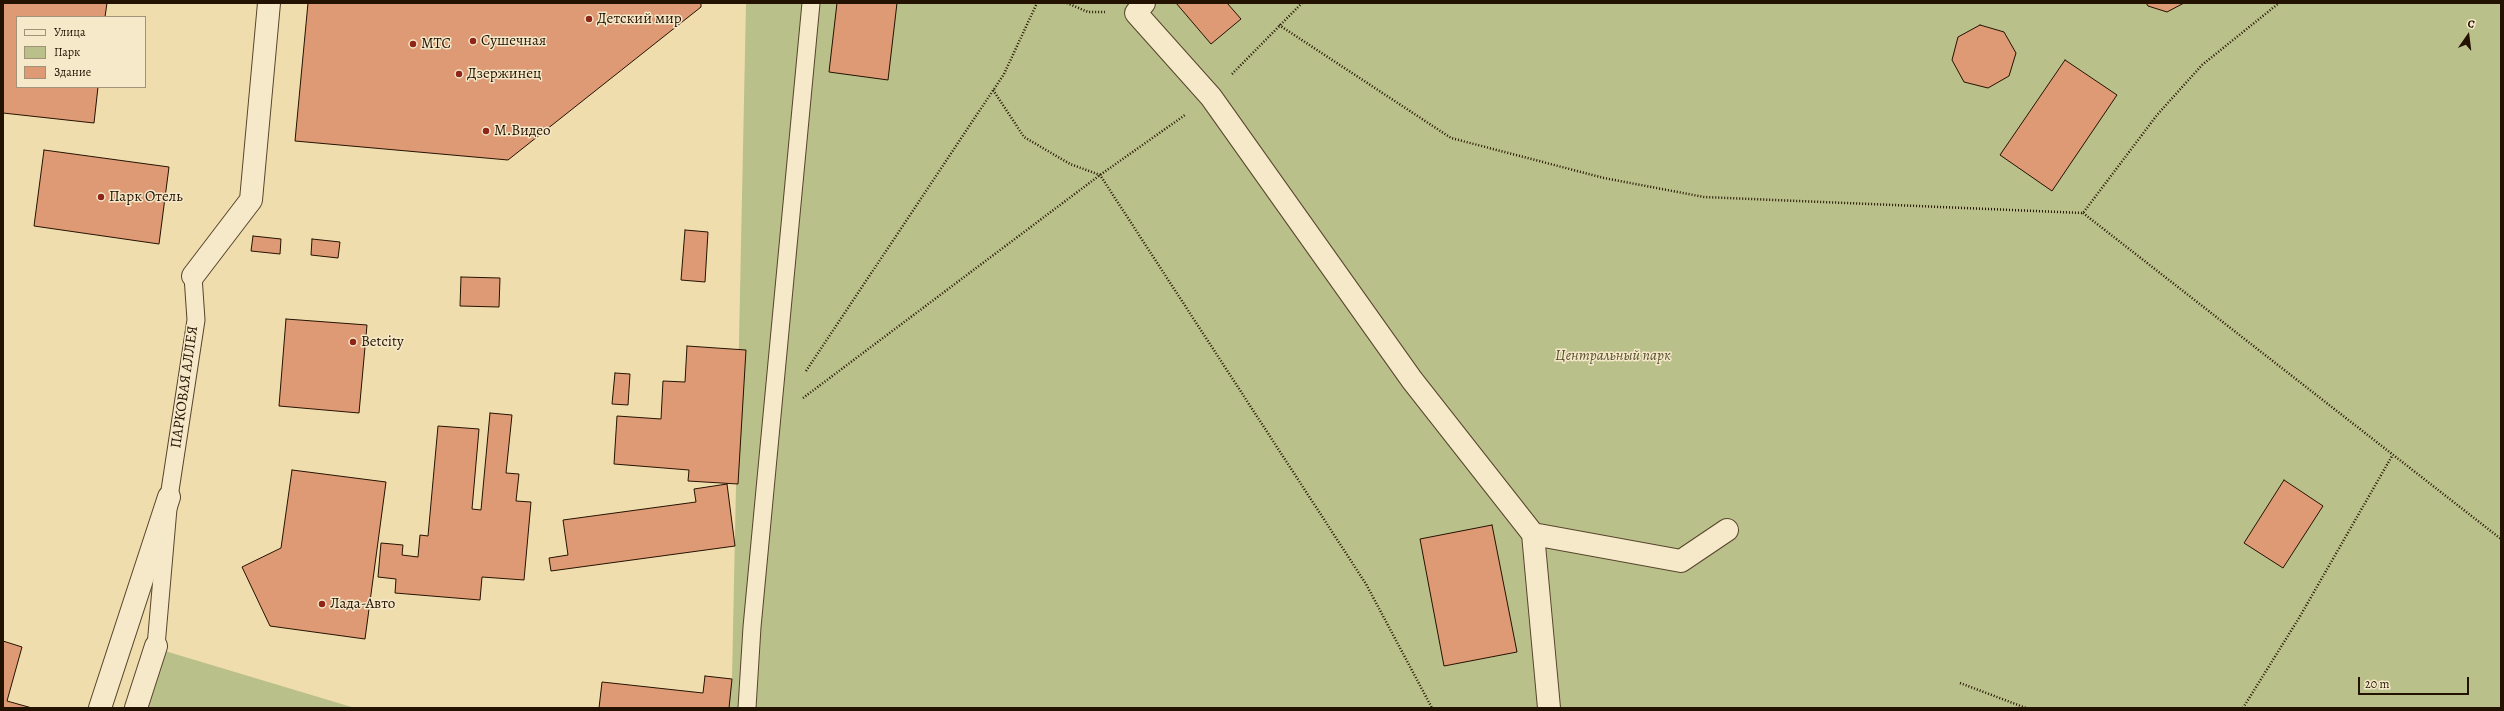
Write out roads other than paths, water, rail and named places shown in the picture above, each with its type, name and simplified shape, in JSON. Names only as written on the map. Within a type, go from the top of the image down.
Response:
[{"type":"street","points":[[193,276],[251,200],[269,3]]},
{"type":"street","points":[[1140,8],[1210,97],[1412,380],[1532,534],[1549,708]]},
{"type":"street","name":"ПАРКОВАЯ АЛЛЕЯ","points":[[100,708],[169,497]]},
{"type":"street","points":[[1532,534],[1681,561],[1726,530]]},
{"type":"street","name":"ПАРКОВАЯ АЛЛЕЯ","points":[[136,708],[156,646]]},
{"type":"lane","points":[[747,708],[752,627],[811,3]]},
{"type":"lane","name":"ПАРКОВАЯ АЛЛЕЯ","points":[[156,646],[169,497],[196,320],[193,276]]},
{"type":"place","name":"Детский мир","points":[[589,19]]},
{"type":"place","name":"Сушечная","points":[[473,41]]},
{"type":"place","name":"МТС","points":[[413,44]]},
{"type":"place","name":"Дзержинец","points":[[459,74]]},
{"type":"place","name":"М.Видео","points":[[486,131]]},
{"type":"place","name":"Парк Отель","points":[[101,197]]},
{"type":"place","name":"Betcity","points":[[353,342]]},
{"type":"place","name":"Лада-Авто","points":[[322,604]]},
{"type":"park label","name":"Центральный парк","points":[[1613,356]]}]
